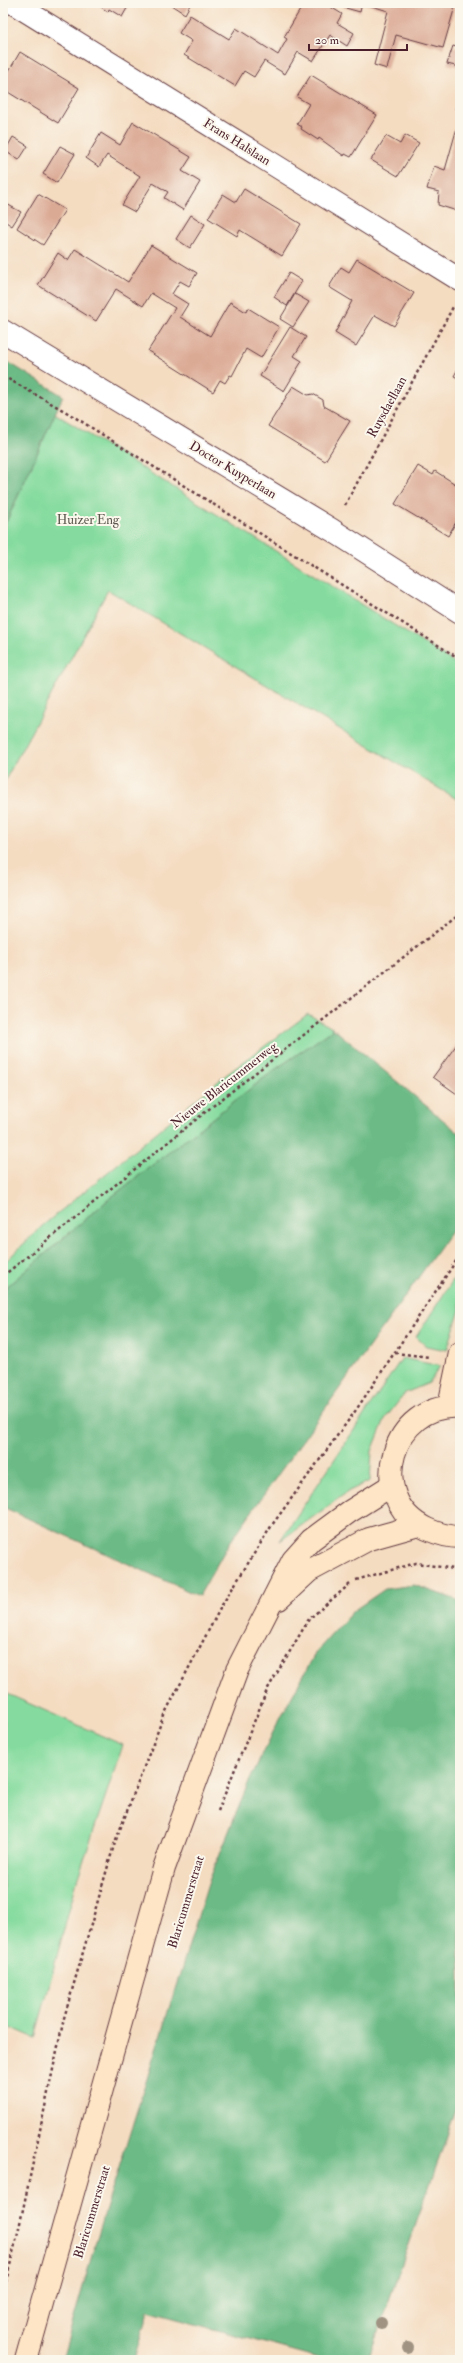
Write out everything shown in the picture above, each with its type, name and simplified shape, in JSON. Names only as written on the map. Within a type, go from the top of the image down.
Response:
[{"type":"main road","points":[[459,1357],[455,1406],[428,1412],[411,1425],[398,1442],[392,1463],[392,1485],[400,1508],[419,1525],[439,1534],[460,1537]]},
{"type":"main road","name":"Blaricummerstraat","points":[[26,2360],[164,1868],[237,1670],[294,1560],[311,1540],[349,1512],[392,1485]]},
{"type":"main road","name":"Blaricummerstraat","points":[[268,1610],[309,1571],[369,1539],[419,1525]]},
{"type":"street","name":"Frans Halslaan","points":[[13,3],[458,290]]},
{"type":"street","name":"Doctor Kuyperlaan","points":[[3,331],[332,530],[460,612]]},
{"type":"path","name":"Ruysdaellaan","points":[[332,530],[458,290]]},
{"type":"path","points":[[3,376],[68,412],[460,659]]},
{"type":"path","name":"Nieuwe Blaricummerweg","points":[[3,1276],[209,1109],[460,913]]},
{"type":"path","points":[[395,1353],[459,1357]]},
{"type":"path","points":[[217,1813],[266,1690],[309,1619],[352,1582],[416,1563],[460,1570]]},
{"type":"green space","points":[[3,359],[63,396],[3,529]]},
{"type":"green space","name":"Huizer Eng","points":[[3,383],[56,414],[460,666],[460,801],[108,590],[3,784],[3,529],[45,436]]},
{"type":"green space","points":[[308,1014],[334,1029],[273,1071],[109,1199],[3,1290],[3,1264],[41,1227],[226,1075]]},
{"type":"green space","points":[[334,1029],[460,1134],[460,1219],[228,1545],[199,1596],[3,1507],[3,1290],[109,1199],[273,1071]]},
{"type":"green space","points":[[460,1269],[460,1310],[447,1350],[426,1346],[416,1337]]},
{"type":"green space","points":[[402,1358],[440,1366],[429,1383],[405,1393],[385,1419],[372,1451],[370,1481],[349,1491],[280,1541]]},
{"type":"green space","points":[[414,1585],[460,1601],[460,2099],[368,2360],[326,2360],[148,2311],[134,2360],[62,2360],[96,2241],[209,1881],[247,1786],[277,1724],[316,1652],[353,1611],[385,1589]]},
{"type":"green space","points":[[3,1692],[123,1745],[78,1877],[35,2038],[3,2024]]},
{"type":"building","points":[[96,3],[130,3],[122,17],[109,9],[108,12]]},
{"type":"building","points":[[173,3],[191,3],[185,14],[171,5]]},
{"type":"building","points":[[301,3],[330,3],[329,6],[342,14],[337,23],[354,33],[347,46],[330,35],[313,61],[298,52],[285,74],[264,61],[254,77],[244,71],[235,86],[184,55],[192,41],[179,33],[190,15],[229,39],[236,28],[278,55],[287,39],[284,37],[300,10]]},
{"type":"building","points":[[344,3],[362,3],[360,12],[342,7]]},
{"type":"building","points":[[362,3],[456,3],[443,48],[396,35],[387,69],[374,65],[388,11]]},
{"type":"building","points":[[453,46],[460,48],[460,67],[447,64]]},
{"type":"building","points":[[20,52],[79,88],[58,123],[3,89],[3,81]]},
{"type":"building","points":[[311,75],[377,115],[351,157],[345,154],[344,156],[319,138],[318,140],[301,129],[302,127],[297,124],[309,104],[297,97]]},
{"type":"building","points":[[460,92],[460,110],[455,109]]},
{"type":"building","points":[[460,117],[460,212],[438,205],[439,192],[427,189],[434,166],[445,170]]},
{"type":"building","points":[[133,122],[191,157],[182,171],[200,182],[183,210],[164,198],[168,192],[153,183],[135,212],[122,205],[140,176],[107,155],[99,167],[86,158],[101,133],[120,145]]},
{"type":"building","points":[[405,135],[419,143],[398,176],[371,160],[386,136],[400,144]]},
{"type":"building","points":[[13,137],[28,146],[19,160],[5,151]]},
{"type":"building","points":[[60,146],[75,154],[57,183],[43,174]]},
{"type":"building","points":[[244,189],[301,224],[282,256],[240,230],[237,236],[208,218],[223,194],[236,202]]},
{"type":"building","points":[[38,194],[65,210],[43,245],[17,228]]},
{"type":"building","points":[[3,202],[21,212],[12,226],[3,220]]},
{"type":"building","points":[[191,215],[205,224],[190,248],[176,239]]},
{"type":"building","points":[[151,245],[197,273],[189,286],[180,281],[172,294],[188,304],[180,317],[210,336],[230,302],[246,312],[248,308],[279,327],[261,358],[246,349],[232,376],[230,375],[225,383],[220,380],[213,392],[148,351],[175,308],[151,293],[143,306],[116,289],[96,321],[38,285],[58,253],[68,260],[75,249],[128,282]]},
{"type":"building","points":[[357,259],[414,293],[394,326],[375,315],[356,346],[335,333],[352,301],[329,287],[341,267],[349,272]]},
{"type":"building","points":[[289,273],[302,281],[287,306],[274,297]]},
{"type":"building","points":[[295,294],[309,302],[293,327],[280,319]]},
{"type":"building","points":[[290,327],[306,337],[294,356],[302,361],[284,391],[260,376]]},
{"type":"building","points":[[460,365],[460,379],[454,376]]},
{"type":"building","points":[[293,386],[308,395],[313,394],[323,400],[324,406],[350,421],[325,461],[268,426]]},
{"type":"building","points":[[418,466],[433,475],[435,471],[460,487],[460,515],[448,536],[395,504]]},
{"type":"building","points":[[460,1040],[460,1090],[457,1094],[433,1077]]}]
